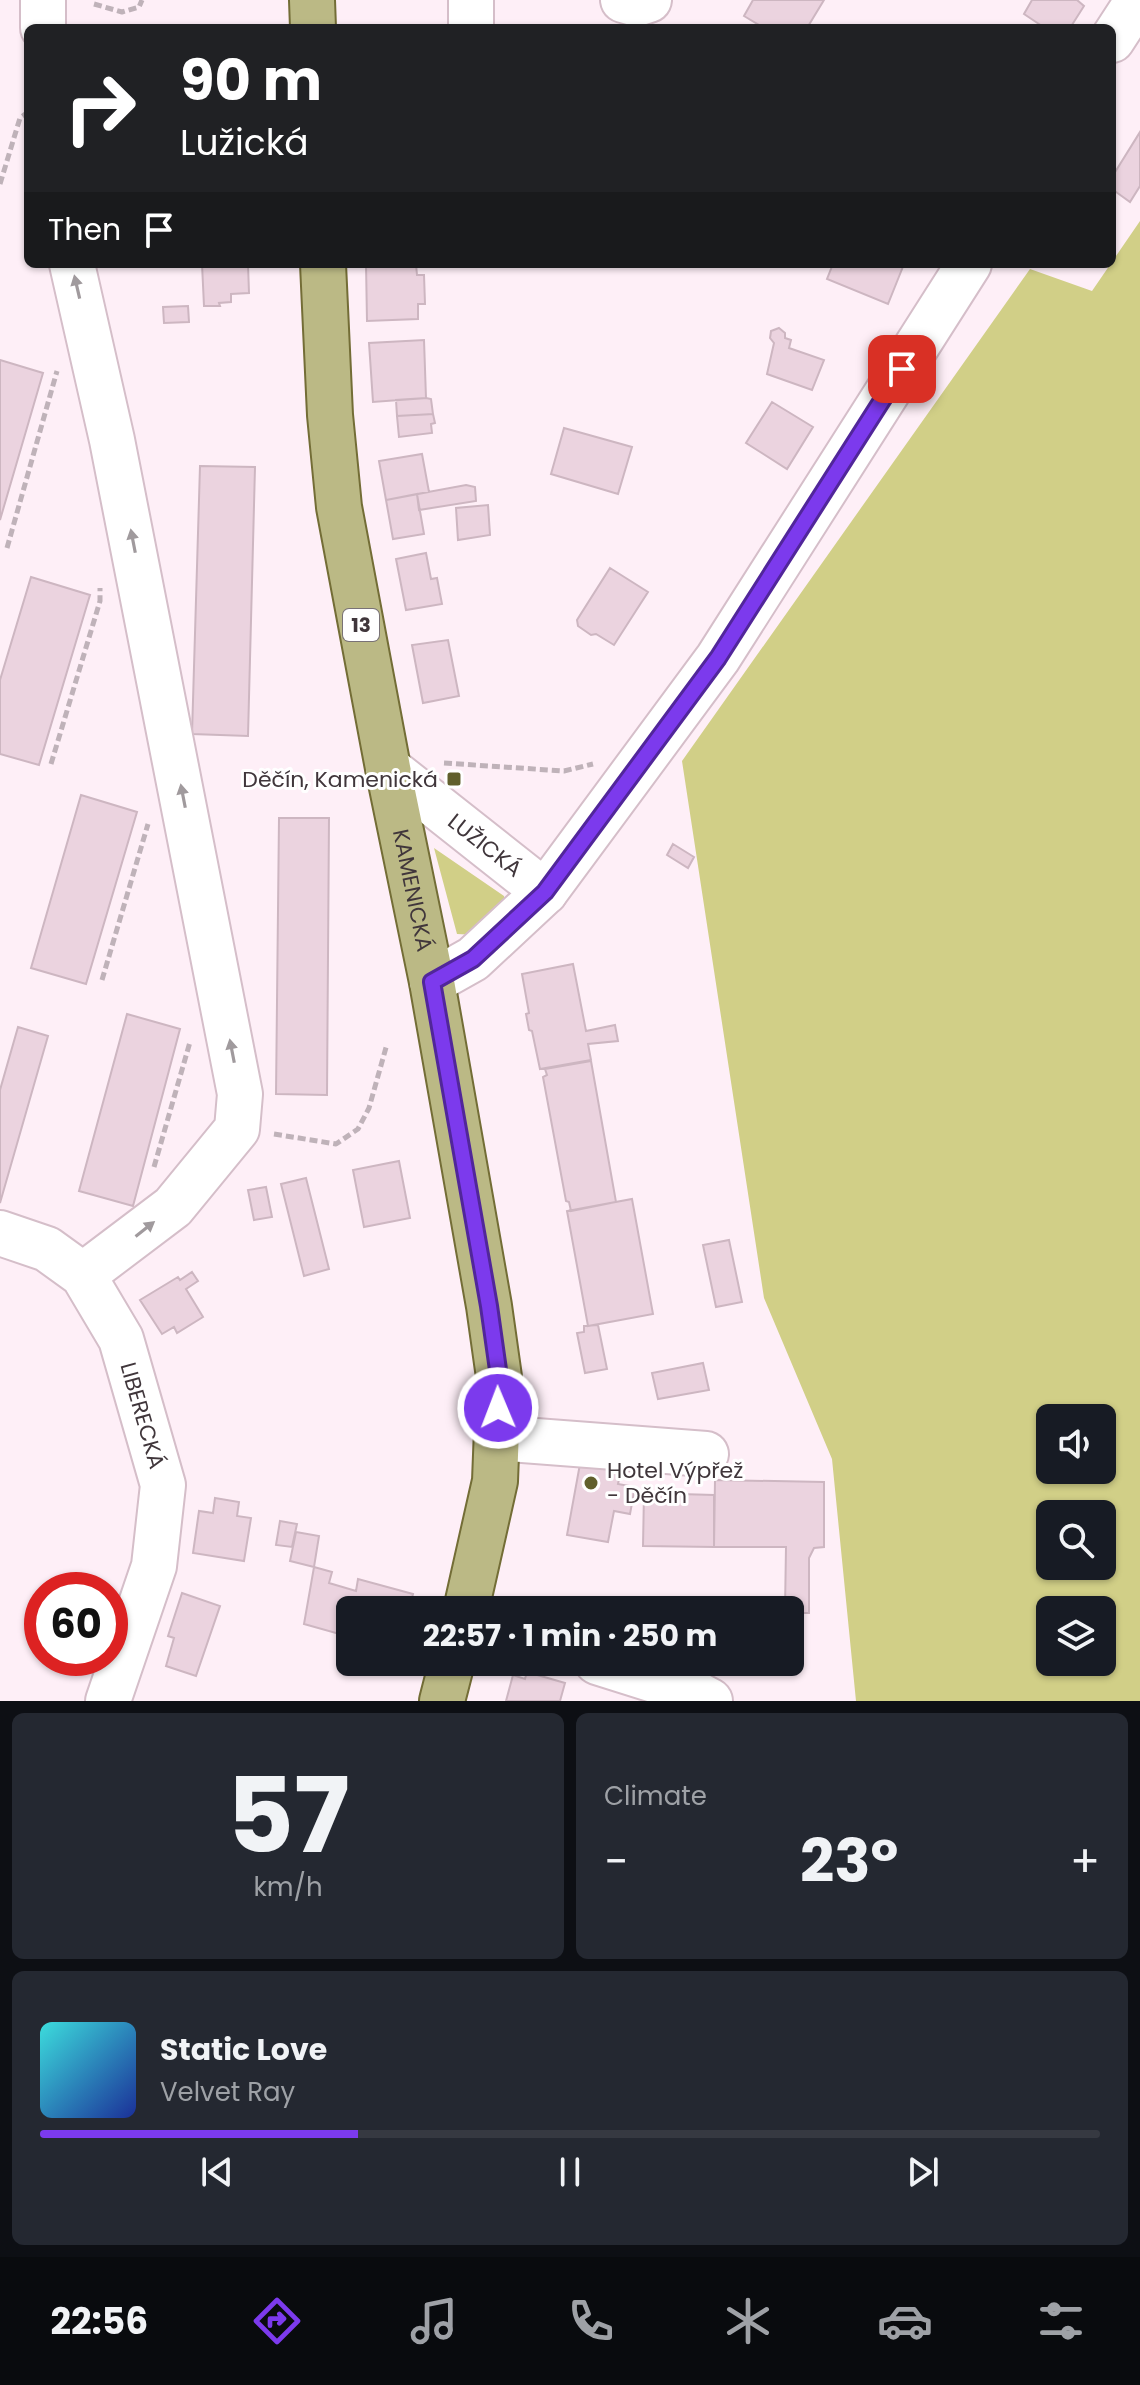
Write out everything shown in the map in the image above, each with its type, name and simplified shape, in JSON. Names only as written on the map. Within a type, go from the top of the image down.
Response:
[{"type":"main road","points":[[312,0],[313,24]]},
{"type":"main road","name":"KAMENICKÁ","points":[[323,268],[330,415],[339,507],[432,982],[499,1377],[495,1481],[469,1596]]},
{"type":"main road","points":[[442,1701],[448,1676]]},
{"type":"street","points":[[43,0],[43,24]]},
{"type":"street","points":[[471,0],[471,24]]},
{"type":"street","points":[[623,0],[637,4],[649,0]]},
{"type":"street","points":[[1116,34],[1138,0]]},
{"type":"street","points":[[73,268],[112,440],[240,1094],[237,1129],[173,1207],[83,1275]]},
{"type":"street","name":"LUŽICKÁ","points":[[432,982],[473,959],[545,892],[718,658],[966,268]]},
{"type":"street","name":"LUŽICKÁ","points":[[388,768],[545,892]]},
{"type":"street","name":"LIBERECKÁ","points":[[0,1233],[47,1249],[83,1275],[121,1339],[163,1485],[154,1566],[108,1701]]},
{"type":"street","points":[[497,1438],[706,1454]]},
{"type":"street","points":[[641,1676],[710,1701]]},
{"type":"path","points":[[94,4],[122,12],[139,7],[142,0]]},
{"type":"path","points":[[0,184],[20,118],[24,115]]},
{"type":"path","points":[[7,548],[59,364]]},
{"type":"path","points":[[51,764],[100,601],[100,586]]},
{"type":"path","points":[[441,763],[564,771],[605,762]]},
{"type":"path","points":[[102,980],[149,818]]},
{"type":"path","points":[[151,1179],[197,1017],[222,1002]]},
{"type":"path","points":[[237,1129],[336,1144],[358,1129],[369,1108],[387,1044]]},
{"type":"shaded area","points":[[1140,221],[1140,1701],[856,1701],[832,1459],[764,1298],[682,761],[1030,269],[1092,291],[1108,268],[1116,268],[1116,256]]},
{"type":"shaded area","points":[[434,848],[504,896],[507,916],[477,935],[457,934]]},
{"type":"building","points":[[753,0],[824,0],[809,24],[757,24],[744,16]]},
{"type":"building","points":[[1032,0],[1077,0],[1084,6],[1073,24],[1039,24],[1024,14]]},
{"type":"building","points":[[1140,132],[1140,186],[1130,202],[1116,192],[1116,171]]},
{"type":"building","points":[[202,268],[248,268],[249,293],[231,294],[231,302],[219,303],[220,306],[204,306]]},
{"type":"building","points":[[366,268],[416,268],[417,275],[424,275],[425,304],[418,304],[418,319],[367,321]]},
{"type":"building","points":[[831,268],[902,268],[888,304],[827,279]]},
{"type":"building","points":[[188,306],[189,322],[164,323],[163,307]]},
{"type":"building","points":[[779,328],[785,333],[785,338],[791,340],[789,348],[824,360],[812,390],[767,374],[774,343],[770,338],[771,331]]},
{"type":"building","points":[[424,340],[426,398],[373,402],[369,343]]},
{"type":"building","points":[[0,360],[43,373],[0,520]]},
{"type":"building","points":[[431,399],[433,414],[397,416],[396,400]]},
{"type":"building","points":[[772,402],[813,427],[787,469],[746,443]]},
{"type":"building","points":[[433,414],[435,423],[431,424],[432,433],[399,437],[397,416]]},
{"type":"building","points":[[564,428],[632,447],[618,494],[551,474]]},
{"type":"building","points":[[422,454],[429,492],[386,500],[379,461]]},
{"type":"building","points":[[200,466],[255,467],[248,736],[192,734]]},
{"type":"building","points":[[466,485],[475,487],[476,501],[419,510],[417,494]]},
{"type":"building","points":[[417,494],[424,534],[393,539],[386,500]]},
{"type":"building","points":[[488,505],[490,535],[458,540],[456,508]]},
{"type":"building","points":[[426,553],[431,579],[437,578],[442,604],[406,610],[396,559]]},
{"type":"building","points":[[610,568],[648,592],[614,645],[596,634],[591,635],[578,626],[577,620]]},
{"type":"building","points":[[31,577],[90,595],[39,765],[0,754],[0,680]]},
{"type":"building","points":[[448,640],[459,696],[423,703],[412,645]]},
{"type":"building","points":[[81,795],[137,812],[86,984],[31,968]]},
{"type":"building","points":[[279,818],[329,818],[327,1095],[276,1094]]},
{"type":"building","points":[[673,844],[694,857],[688,868],[667,855]]},
{"type":"building","points":[[573,964],[586,1031],[615,1025],[618,1041],[588,1044],[591,1060],[540,1069],[532,1031],[529,1030],[522,974]]},
{"type":"building","points":[[127,1014],[180,1029],[133,1206],[79,1191]]},
{"type":"building","points":[[18,1027],[48,1036],[0,1203],[0,1090]]},
{"type":"building","points":[[591,1061],[616,1202],[571,1211],[566,1201],[543,1077],[547,1075],[545,1069]]},
{"type":"building","points":[[399,1161],[410,1218],[364,1227],[353,1170]]},
{"type":"building","points":[[306,1178],[329,1269],[304,1276],[281,1184]]},
{"type":"building","points":[[266,1187],[272,1217],[254,1220],[248,1190]]},
{"type":"building","points":[[632,1199],[653,1314],[588,1326],[567,1211]]},
{"type":"building","points":[[729,1240],[742,1302],[716,1307],[703,1245]]},
{"type":"building","points":[[192,1272],[198,1281],[186,1289],[203,1317],[177,1333],[174,1327],[162,1334],[140,1300]]},
{"type":"building","points":[[598,1325],[607,1369],[585,1373],[577,1333],[584,1332],[584,1326]]},
{"type":"building","points":[[703,1363],[709,1390],[658,1399],[652,1373]]},
{"type":"building","points":[[582,1453],[623,1460],[618,1484],[635,1487],[630,1514],[614,1511],[608,1542],[567,1535]]},
{"type":"building","points":[[715,1480],[824,1482],[824,1547],[814,1548],[809,1558],[809,1613],[804,1613],[804,1596],[785,1596],[786,1547],[714,1547]]},
{"type":"building","points":[[644,1493],[714,1495],[714,1547],[643,1546]]},
{"type":"building","points":[[215,1498],[239,1502],[237,1516],[251,1518],[244,1561],[193,1553],[199,1511],[213,1513]]},
{"type":"building","points":[[280,1521],[297,1524],[292,1547],[276,1545]]},
{"type":"building","points":[[296,1532],[319,1536],[314,1567],[290,1561]]},
{"type":"building","points":[[314,1567],[332,1572],[329,1583],[356,1591],[358,1579],[413,1594],[336,1596],[336,1633],[304,1624]]},
{"type":"building","points":[[182,1593],[220,1606],[196,1676],[166,1666],[174,1638],[168,1636]]},
{"type":"building","points":[[513,1676],[525,1679],[526,1676],[541,1676],[565,1683],[560,1701],[506,1701]]},
{"type":"place","name":"Děčín, Kamenická","points":[[454,779]]},
{"type":"place","name":"Hotel Výpřež - Děčín","points":[[591,1483]]},
{"type":"route","points":[[498,1408],[499,1377],[489,1306],[432,982],[473,959],[545,892],[718,658],[902,369]]}]
